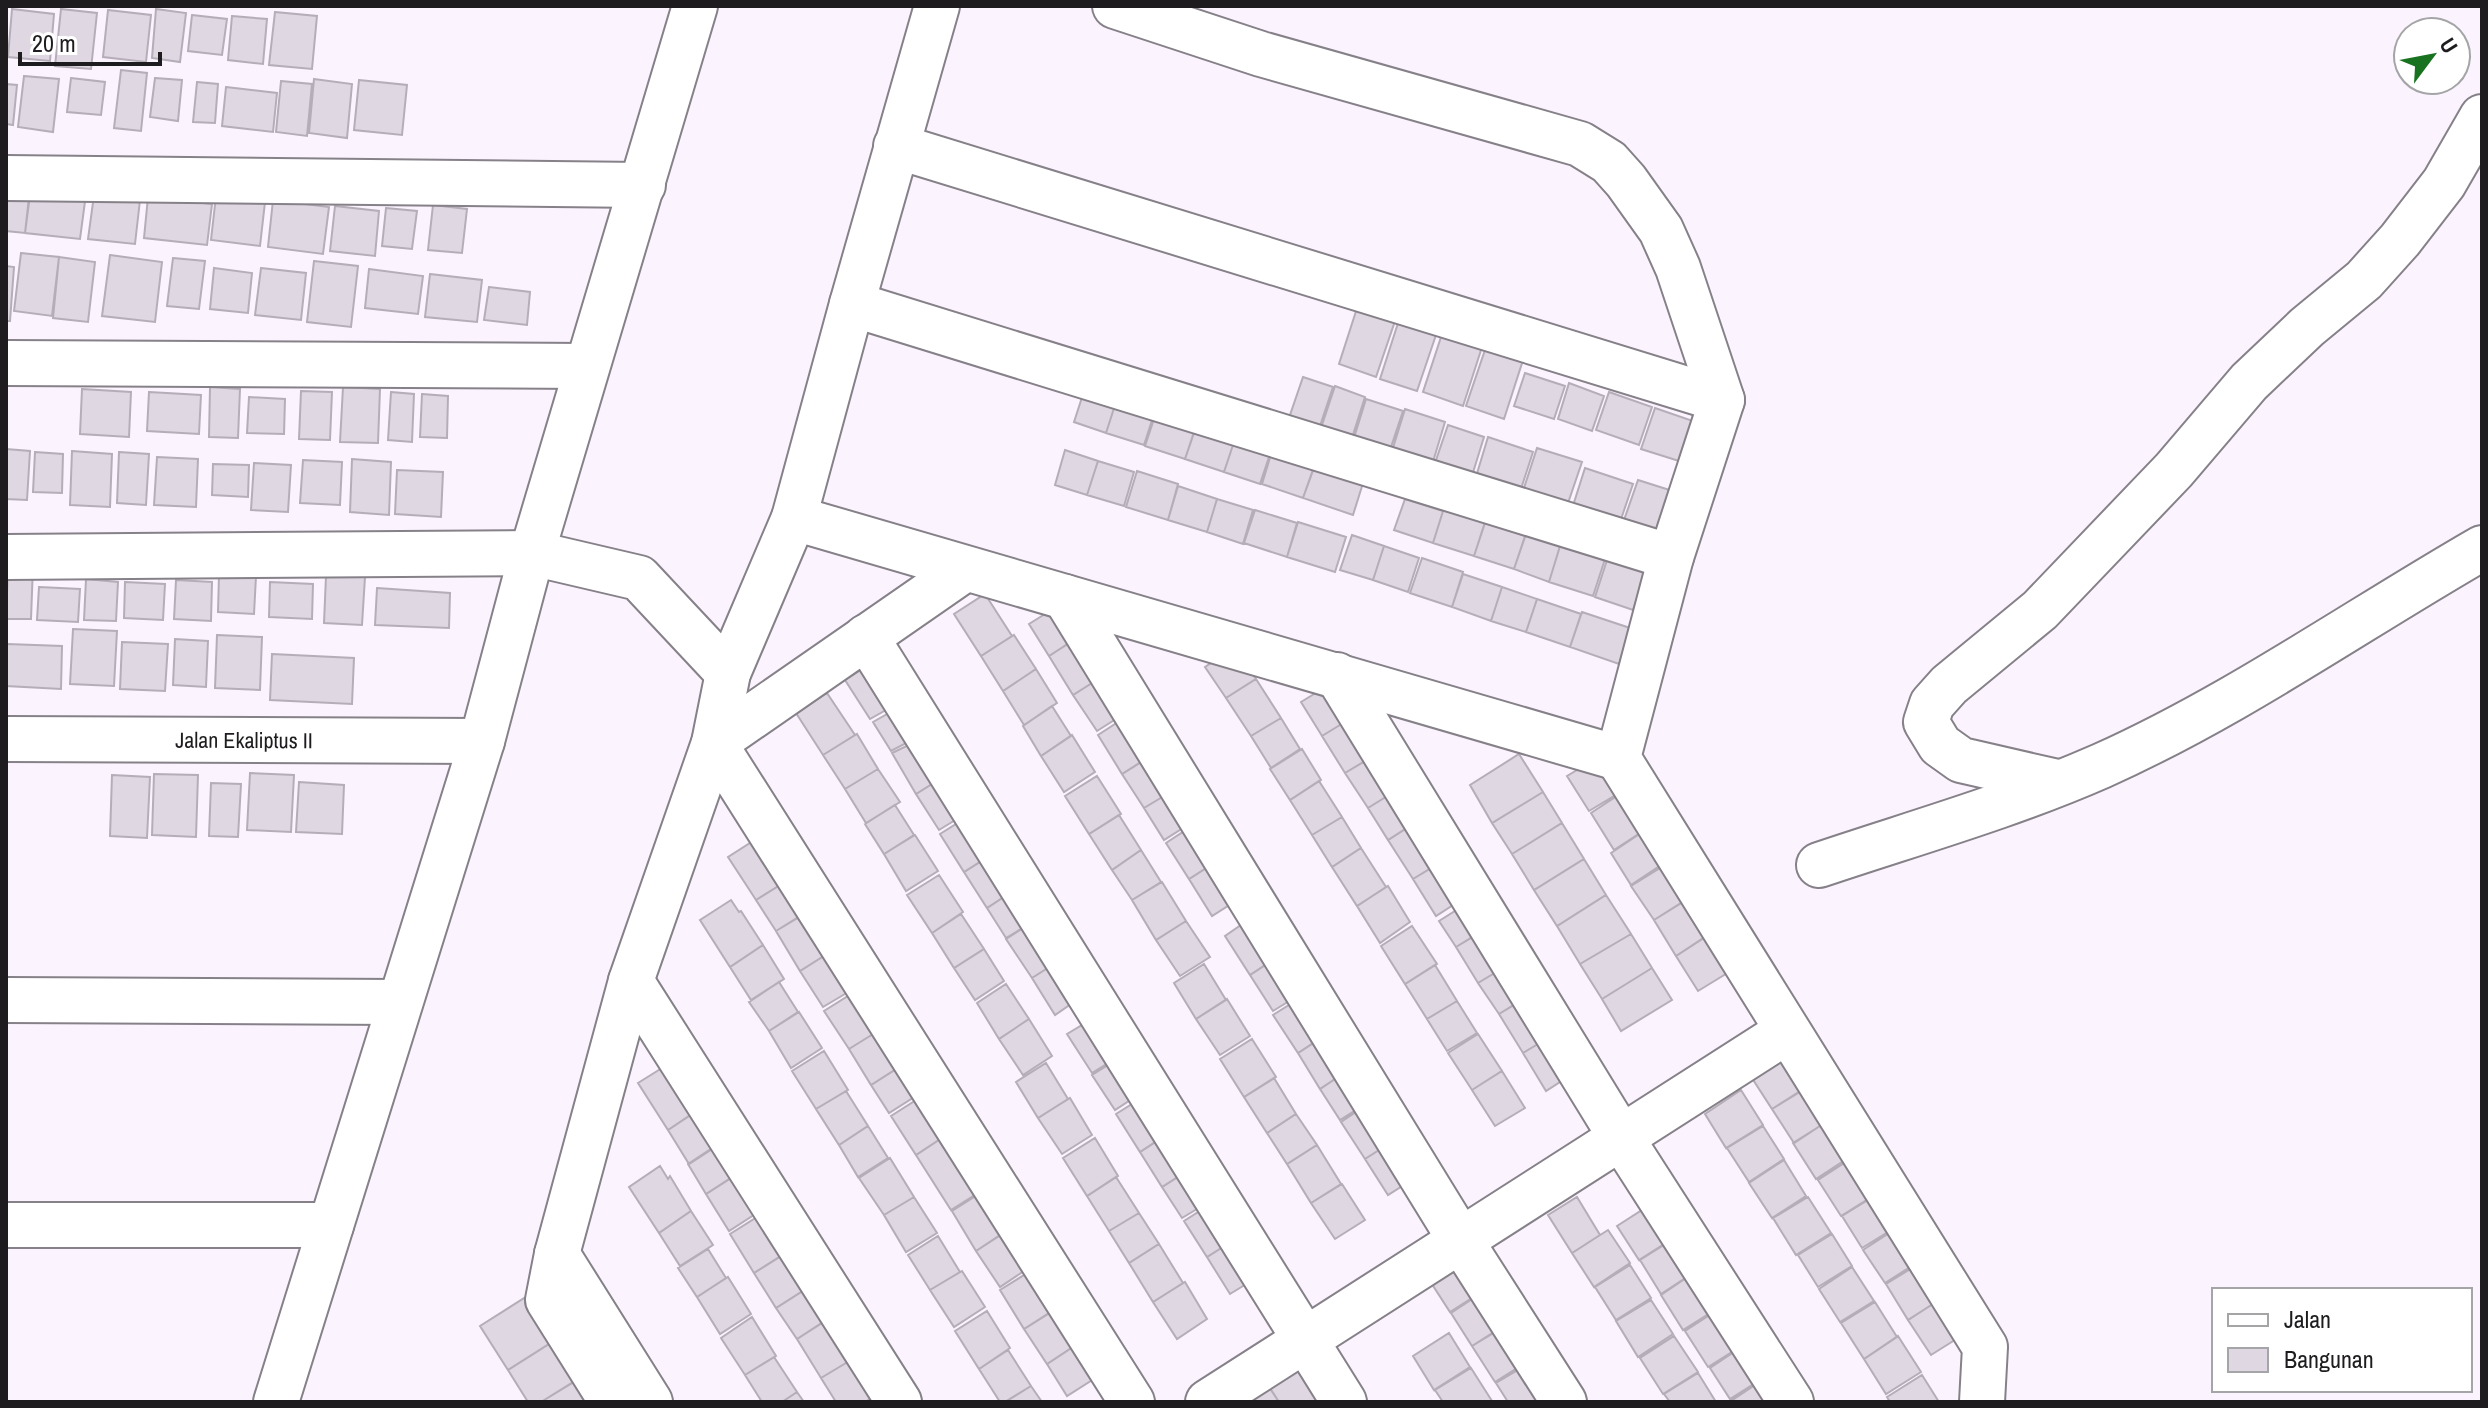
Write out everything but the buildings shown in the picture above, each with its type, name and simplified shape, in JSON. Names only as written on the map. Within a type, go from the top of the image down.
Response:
[{"type":"street","points":[[276,1402],[482,741],[532,553],[695,6]]},
{"type":"street","points":[[612,1402],[548,1300],[557,1254],[631,981],[714,743],[728,673],[794,518],[937,6]]},
{"type":"street","points":[[1115,6],[1160,15],[1261,54],[1580,144],[1609,162],[1661,230],[1678,268],[1722,400],[1671,557],[1618,758]]},
{"type":"street","points":[[2057,782],[1961,760],[1940,745],[1926,722],[1932,704],[1949,685],[2040,610],[2174,470],[2249,382],[2307,327],[2364,280],[2444,183],[2482,117]]},
{"type":"street","points":[[896,146],[1722,400]]},
{"type":"street","points":[[6,178],[643,185]]},
{"type":"street","points":[[852,304],[1671,557]]},
{"type":"street","points":[[6,363],[587,366]]},
{"type":"street","points":[[794,518],[1618,758],[1985,1347],[1982,1402]]},
{"type":"street","points":[[1819,865],[1964,819],[2101,766],[2219,706],[2482,548]]},
{"type":"street","points":[[6,557],[532,553],[639,578],[728,673]]},
{"type":"street","points":[[714,743],[965,569]]},
{"type":"street","points":[[1065,597],[1461,1241],[1564,1402]]},
{"type":"street","points":[[866,637],[1344,1402]]},
{"type":"street","points":[[1337,675],[1622,1139],[1791,1402]]},
{"type":"street","name":"Jalan Ekaliptus II","points":[[6,739],[482,741]]},
{"type":"street","points":[[714,743],[1132,1402]]},
{"type":"street","points":[[631,981],[899,1402]]},
{"type":"street","points":[[6,1000],[400,1002]]},
{"type":"street","points":[[1208,1402],[1786,1032]]},
{"type":"street","points":[[6,1225],[331,1225]]},
{"type":"street","points":[[557,1254],[650,1402]]}]
